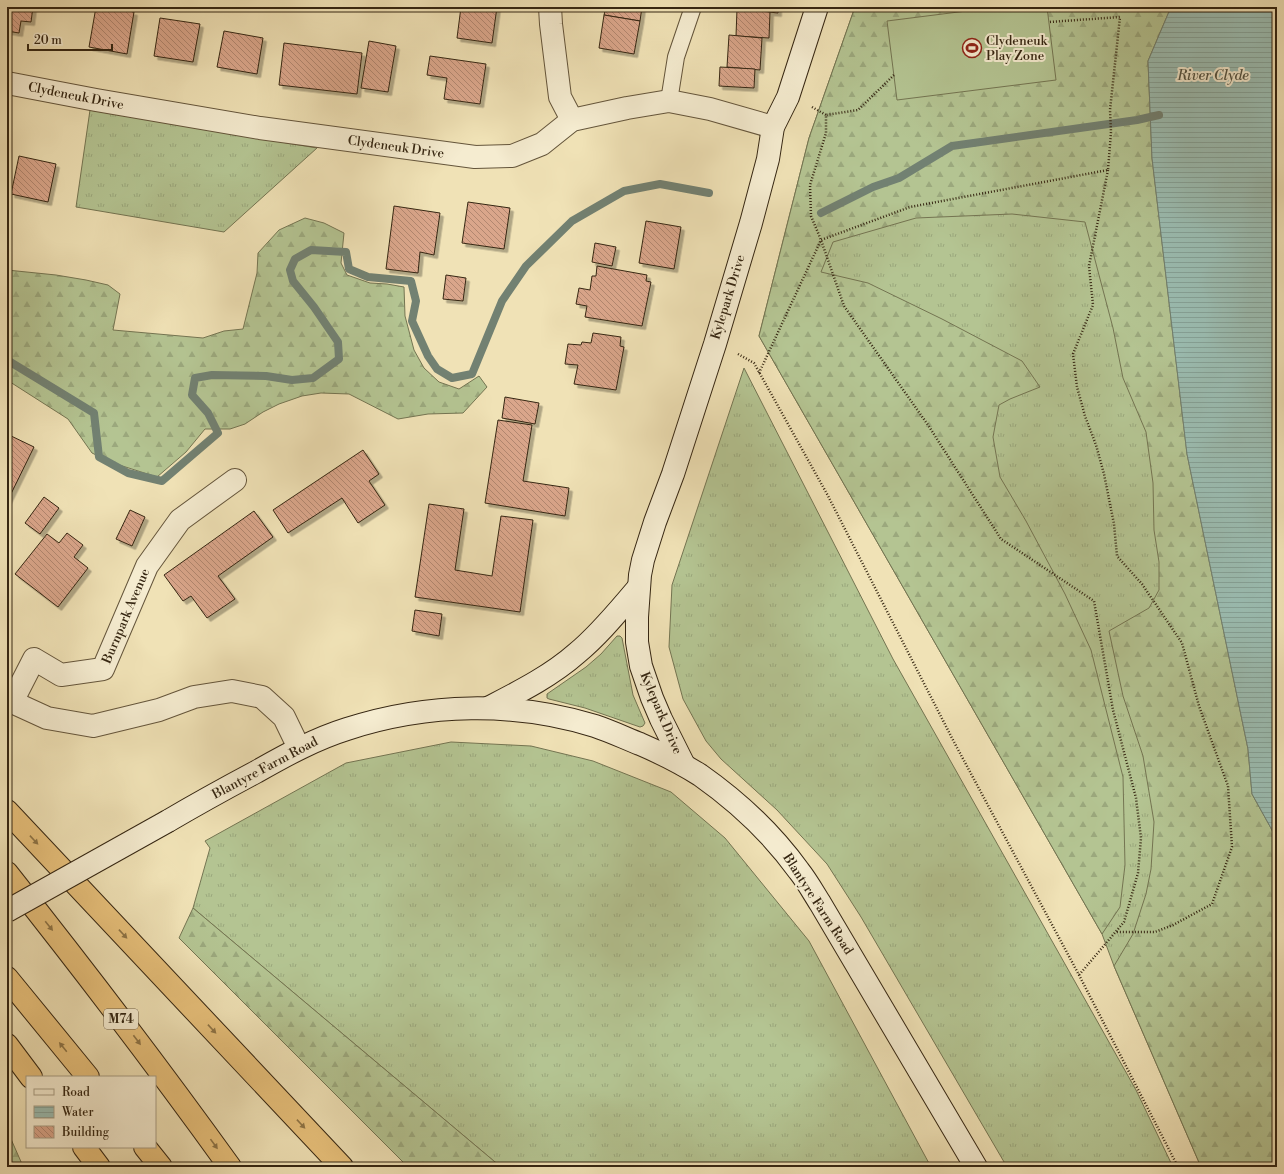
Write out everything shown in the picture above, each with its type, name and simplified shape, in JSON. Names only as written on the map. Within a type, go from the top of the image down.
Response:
[{"type":"highway","points":[[7,811],[342,1167]]},
{"type":"highway","name":"M74","points":[[7,873],[75,958],[165,1076],[230,1167]]},
{"type":"highway","points":[[7,978],[87,1076]]},
{"type":"highway","points":[[7,1045],[30,1076]]},
{"type":"highway","points":[[85,1148],[99,1167]]},
{"type":"highway","points":[[146,1148],[161,1167]]},
{"type":"street","points":[[550,7],[560,97],[572,120]]},
{"type":"street","name":"Kylepark Drive","points":[[684,765],[661,719],[641,666],[637,642],[638,588],[643,560],[655,522],[674,474],[748,230],[768,159],[773,127],[788,97],[817,7]]},
{"type":"street","name":"Clydeneuk Drive","points":[[7,83],[260,128],[475,157],[512,156],[542,144],[572,120],[627,108],[669,101],[710,109],[773,127]]},
{"type":"street","name":"Burnpark Avenue","points":[[235,480],[180,520],[147,566],[103,669],[61,675],[34,659],[10,699],[46,718],[93,726],[159,710],[194,697],[232,690],[262,697],[284,717],[298,748]]},
{"type":"street","points":[[486,708],[529,686],[576,654],[597,634],[638,588]]},
{"type":"street","name":"Blantyre Farm Road","points":[[7,911],[298,748],[347,729],[378,720],[417,713],[454,709],[486,708],[535,713],[596,726],[684,765],[725,795],[752,818],[779,846],[799,871],[824,910],[976,1167]]},
{"type":"lane","points":[[669,101],[676,57],[693,7]]},
{"type":"path","points":[[1049,22],[1120,17],[1110,110],[1111,132],[1108,170],[1089,266],[1093,305],[1073,354],[1076,387],[1096,444],[1104,474],[1114,524],[1117,556],[1142,584],[1182,643],[1199,706],[1228,786],[1232,847],[1212,904],[1173,925],[1155,932],[1116,932]]},
{"type":"path","points":[[894,75],[858,110],[826,115],[826,133],[810,185],[811,216],[844,306],[928,425],[1001,539],[1094,601],[1113,710],[1136,798],[1141,838],[1138,873],[1124,922],[1080,975]]},
{"type":"path","points":[[759,373],[821,240],[910,207],[1108,170]]},
{"type":"path","points":[[754,363],[827,494],[954,742],[1080,975],[1178,1167]]},
{"type":"green space","points":[[855,7],[1171,7],[1148,61],[1252,794],[1277,839],[1277,1167],[1201,1167],[1114,966],[1102,934],[759,336],[809,138]]},
{"type":"green space","points":[[855,7],[1171,7],[1148,61],[1152,158],[1187,454],[1248,749],[1252,794],[1277,839],[1277,1167],[1201,1167],[1114,966],[1133,934],[1146,894],[1151,869],[1154,822],[1143,756],[1123,696],[1109,631],[1149,608],[1159,590],[1159,562],[1154,530],[1153,483],[1146,432],[1123,378],[1113,328],[1085,222],[1012,214],[916,218],[833,242],[821,272],[868,283],[942,319],[1022,361],[1040,387],[999,405],[993,437],[1000,477],[1026,521],[1065,594],[1091,650],[1123,777],[1125,865],[1120,907],[1102,934],[759,336],[809,138]]},
{"type":"green space","name":"Clydeneuk Play Zone","points":[[998,7],[1047,7],[1056,80],[897,100],[887,21]]},
{"type":"green space","points":[[90,110],[317,148],[224,232],[76,207]]},
{"type":"green space","points":[[305,218],[324,223],[344,233],[341,263],[347,275],[370,283],[404,287],[405,316],[414,350],[424,368],[439,382],[459,389],[479,376],[487,387],[463,413],[428,414],[398,419],[349,394],[321,393],[302,396],[279,404],[263,412],[245,424],[230,429],[205,429],[186,452],[157,477],[113,463],[92,453],[68,419],[7,380],[7,270],[56,275],[108,285],[120,294],[113,330],[203,338],[224,331],[243,329],[257,273],[258,253],[279,230]]},
{"type":"green space","points":[[744,368],[893,659],[1136,1090],[1173,1167],[1007,1167],[861,917],[827,864],[777,810],[721,759],[706,741],[683,699],[669,647],[672,585]]},
{"type":"green space","points":[[617,636],[622,638],[633,695],[645,723],[640,727],[585,708],[547,698],[547,694],[586,667],[601,654]]},
{"type":"green space","points":[[451,742],[531,746],[593,761],[671,792],[725,838],[809,941],[931,1167],[501,1167],[193,908],[210,848],[205,841],[346,763]]},
{"type":"green space","points":[[193,908],[501,1167],[408,1167],[179,938]]},
{"type":"green space","points":[[7,1130],[22,1164],[14,1166],[7,1165]]},
{"type":"water","name":"River Clyde","points":[[1171,7],[1277,7],[1277,839],[1252,794],[1248,749],[1187,454],[1152,158],[1148,61]]},
{"type":"building","points":[[7,7],[33,7],[31,22],[21,21],[19,33],[7,31]]},
{"type":"building","points":[[96,7],[107,7],[134,12],[127,54],[89,47]]},
{"type":"building","points":[[461,7],[497,7],[492,43],[457,38]]},
{"type":"building","points":[[606,7],[642,7],[640,21],[604,15]]},
{"type":"building","points":[[742,7],[778,7],[778,13],[741,9]]},
{"type":"building","points":[[737,9],[770,12],[769,38],[736,36]]},
{"type":"building","points":[[604,15],[640,21],[634,54],[599,48]]},
{"type":"building","points":[[160,18],[200,24],[193,62],[154,56]]},
{"type":"building","points":[[224,31],[263,38],[257,74],[217,67]]},
{"type":"building","points":[[729,35],[762,38],[760,70],[727,67]]},
{"type":"building","points":[[369,41],[396,46],[388,92],[361,88]]},
{"type":"building","points":[[284,43],[362,53],[357,94],[279,85]]},
{"type":"building","points":[[430,56],[486,64],[480,104],[444,99],[447,78],[427,75]]},
{"type":"building","points":[[720,67],[755,69],[754,88],[719,86]]},
{"type":"building","points":[[19,156],[56,164],[48,202],[11,194]]},
{"type":"building","points":[[468,202],[510,208],[504,249],[462,243]]},
{"type":"building","points":[[394,206],[440,213],[434,255],[420,252],[418,273],[386,269]]},
{"type":"building","points":[[646,221],[681,227],[674,269],[639,263]]},
{"type":"building","points":[[595,243],[616,247],[612,266],[592,262]]},
{"type":"building","points":[[597,266],[647,275],[646,281],[651,282],[642,326],[585,317],[587,306],[576,304],[579,288],[590,290],[592,276],[596,276]]},
{"type":"building","points":[[446,275],[466,278],[463,301],[443,299]]},
{"type":"building","points":[[593,333],[621,337],[620,346],[624,347],[616,390],[574,384],[578,365],[565,364],[568,344],[581,345],[582,342],[591,343]]},
{"type":"building","points":[[505,397],[539,403],[535,424],[502,418]]},
{"type":"building","points":[[498,420],[532,425],[523,481],[569,488],[565,516],[485,503]]},
{"type":"building","points":[[7,434],[34,447],[7,502]]},
{"type":"building","points":[[363,450],[379,474],[369,481],[385,505],[358,523],[342,498],[288,533],[273,510]]},
{"type":"building","points":[[44,497],[59,508],[40,534],[25,523]]},
{"type":"building","points":[[429,504],[464,509],[455,570],[492,576],[501,516],[533,520],[520,612],[415,597]]},
{"type":"building","points":[[130,510],[145,517],[132,546],[116,539]]},
{"type":"building","points":[[254,511],[273,537],[218,576],[235,599],[207,618],[191,596],[183,601],[164,575]]},
{"type":"building","points":[[67,533],[83,545],[74,557],[88,568],[58,607],[15,574],[47,534],[59,543]]},
{"type":"building","points":[[415,610],[442,614],[439,636],[412,631]]},
{"type":"waterway","points":[[821,213],[873,187],[899,178],[952,146],[1137,120],[1159,115]]},
{"type":"waterway","points":[[7,360],[94,413],[99,457],[128,473],[162,481],[218,433],[208,413],[192,395],[195,378],[212,375],[266,376],[292,380],[313,378],[339,359],[338,342],[314,307],[293,281],[290,270],[295,259],[311,250],[346,252],[349,269],[368,277],[411,281],[416,301],[412,321],[428,356],[437,369],[452,378],[472,374],[502,301],[526,266],[572,221],[624,191],[660,184],[709,193]]},
{"type":"place","name":"Clydeneuk Play Zone","points":[[972,48]]}]
